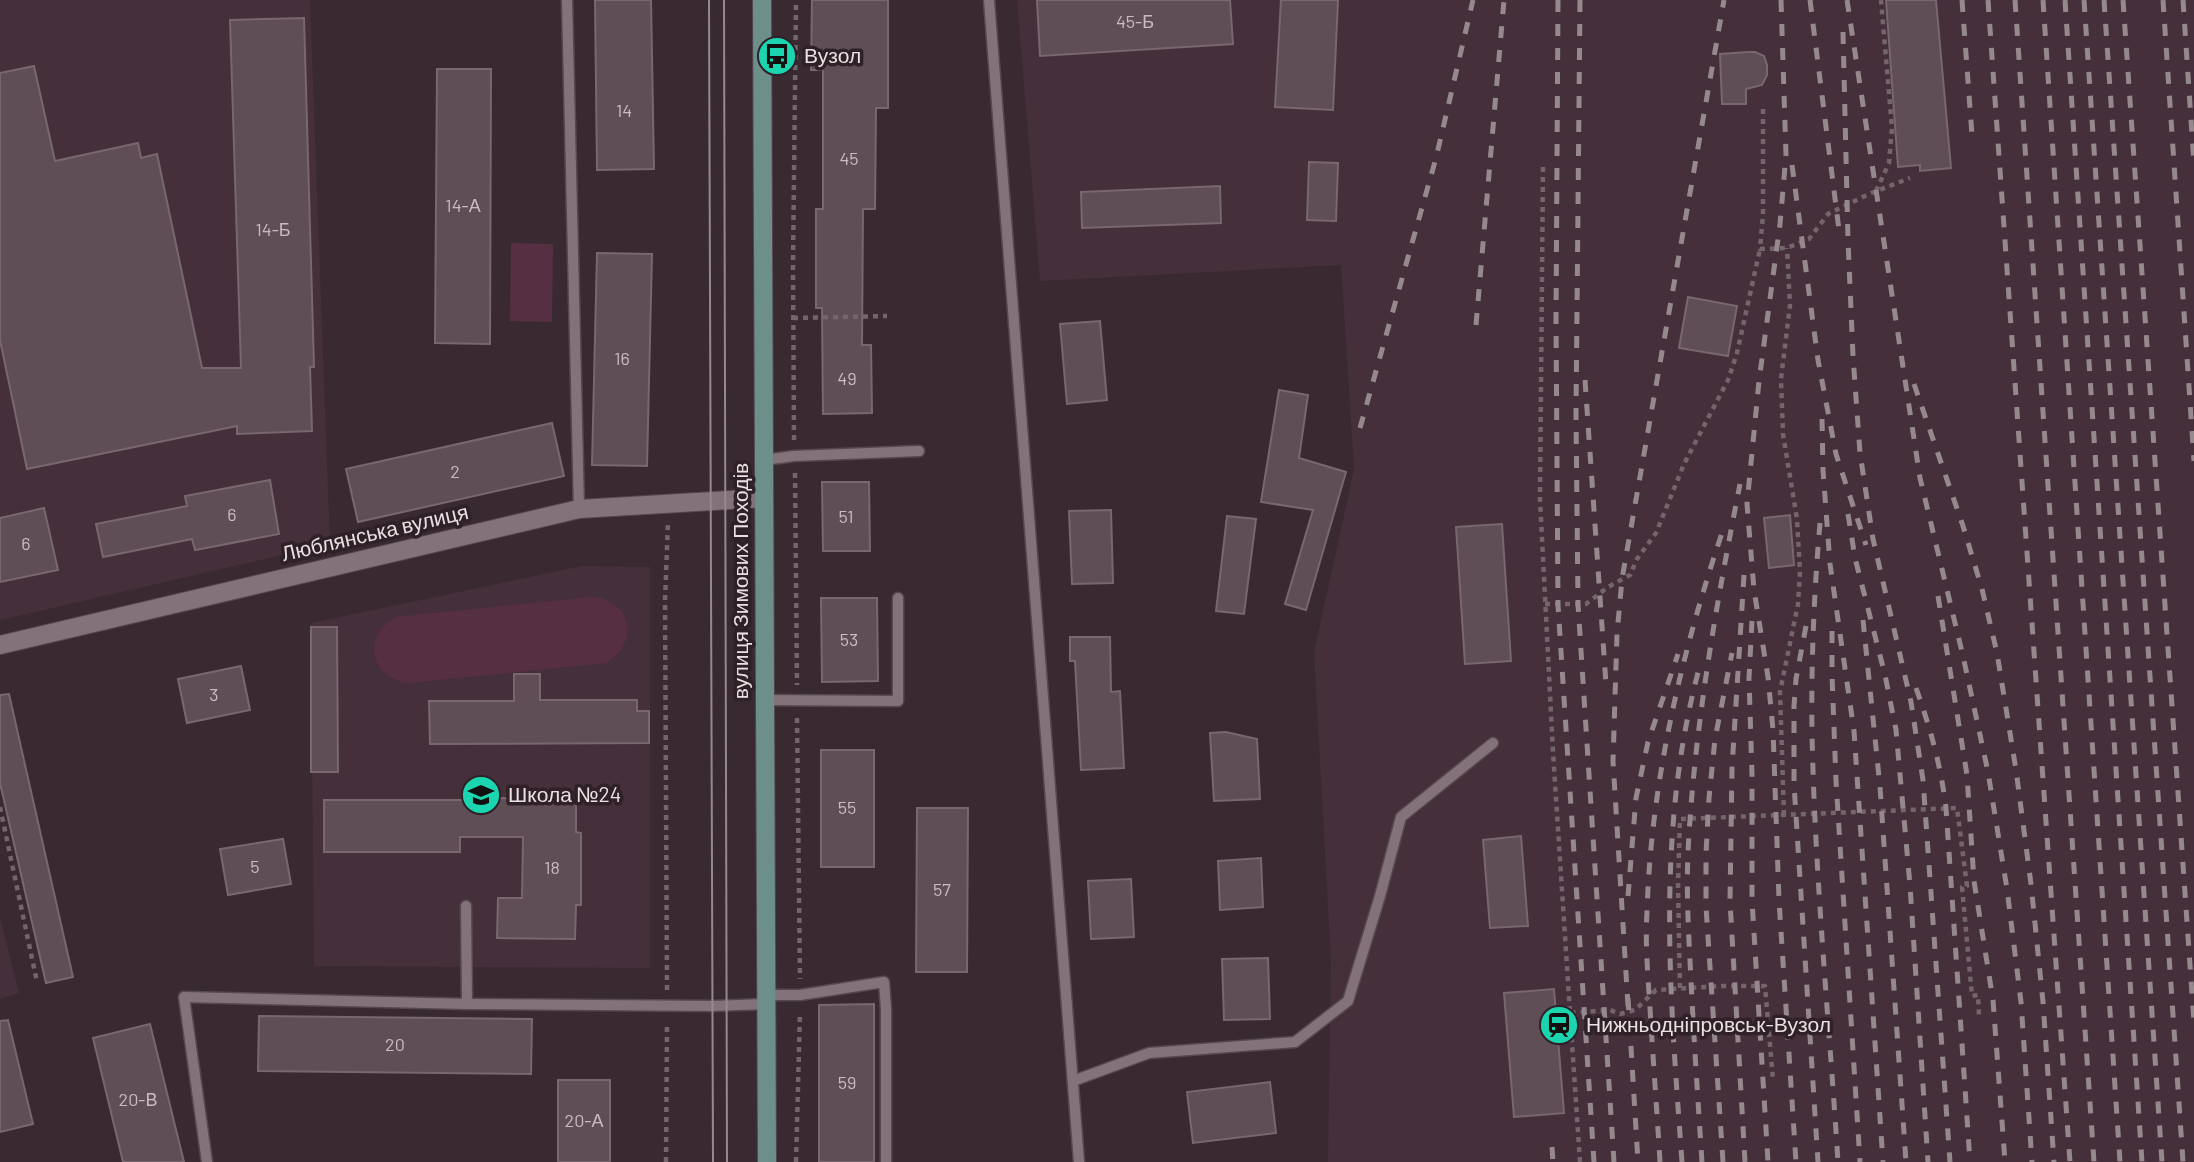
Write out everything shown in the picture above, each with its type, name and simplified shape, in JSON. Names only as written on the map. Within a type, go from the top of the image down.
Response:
[{"type":"main road","name":"вулиця Зимових Походів","points":[[762,0],[767,1162]]},
{"type":"street","name":"Люблянська вулиця","points":[[0,645],[579,509],[764,498]]},
{"type":"lane","points":[[567,0],[579,509]]},
{"type":"lane","points":[[989,0],[1079,1162]]},
{"type":"lane","points":[[764,460],[794,456],[919,451]]},
{"type":"lane","points":[[764,700],[898,701],[898,598]]},
{"type":"lane","points":[[1073,1081],[1149,1053],[1296,1042],[1348,1001],[1401,817],[1493,743]]},
{"type":"lane","points":[[466,906],[467,1004]]},
{"type":"lane","points":[[207,1162],[184,997],[667,1006],[765,1000],[884,982],[886,1162]]},
{"type":"path","points":[[796,0],[793,318],[800,995],[796,1162]]},
{"type":"path","points":[[1876,191],[1889,163],[1892,128],[1881,0]]},
{"type":"path","points":[[1545,604],[1586,604],[1630,575],[1637,559],[1656,533],[1684,464],[1728,380],[1737,353],[1760,249],[1763,215],[1763,109]]},
{"type":"path","points":[[1543,167],[1540,499],[1580,1162]]},
{"type":"path","points":[[1760,249],[1787,248],[1809,239],[1828,214],[1910,178]]},
{"type":"path","points":[[1784,815],[1780,692],[1798,604],[1800,572],[1797,519],[1783,434],[1781,379],[1790,305],[1787,248]]},
{"type":"path","points":[[793,318],[887,316]]},
{"type":"path","points":[[666,1162],[664,601],[669,502]]},
{"type":"path","points":[[0,807],[37,982]]},
{"type":"path","points":[[1680,988],[1680,819],[1957,807],[1967,886],[1962,887],[1972,996],[1978,995],[1979,1016]]},
{"type":"path","points":[[1570,1013],[1610,1010],[1620,1014],[1635,1010],[1656,990],[1765,986],[1773,1080]]},
{"type":"shaded area","points":[[0,0],[310,0],[330,544],[0,620]]},
{"type":"shaded area","points":[[1017,0],[2194,0],[2194,1162],[1328,1162],[1331,962],[1314,653],[1354,469],[1341,265],[1040,281]]},
{"type":"shaded area","points":[[511,243],[553,244],[552,322],[510,321]]},
{"type":"shaded area","name":"Школа №24","points":[[582,566],[650,567],[650,968],[314,966],[311,623]]},
{"type":"shaded area","points":[[592,597],[616,606],[627,624],[624,645],[617,655],[606,663],[409,683],[386,674],[375,656],[374,645],[378,635],[385,625],[396,617]]},
{"type":"shaded area","points":[[0,917],[19,993],[0,999]]},
{"type":"building","points":[[595,0],[651,0],[654,169],[597,170]]},
{"type":"building","points":[[812,0],[888,0],[888,108],[876,108],[875,209],[863,209],[862,345],[871,345],[872,413],[823,414],[822,308],[816,308],[816,209],[823,209],[823,70],[811,70]]},
{"type":"building","points":[[1037,0],[1230,0],[1233,44],[1040,56]]},
{"type":"building","points":[[1281,0],[1338,0],[1333,110],[1275,107]]},
{"type":"building","points":[[1886,0],[1936,0],[1951,168],[1920,171],[1920,165],[1898,167]]},
{"type":"building","points":[[304,18],[314,367],[310,367],[312,431],[237,434],[237,426],[27,469],[0,340],[0,73],[34,66],[55,161],[138,143],[141,158],[157,154],[202,368],[241,368],[230,20]]},
{"type":"building","points":[[1755,52],[1764,56],[1767,65],[1767,75],[1762,85],[1746,89],[1746,104],[1722,104],[1720,54]]},
{"type":"building","points":[[437,69],[491,69],[490,344],[435,343]]},
{"type":"building","points":[[1309,162],[1338,163],[1336,221],[1307,220]]},
{"type":"building","points":[[1220,186],[1221,223],[1082,228],[1081,192]]},
{"type":"building","points":[[597,253],[652,254],[647,466],[592,465]]},
{"type":"building","points":[[1688,297],[1737,306],[1728,356],[1679,348]]},
{"type":"building","points":[[1100,321],[1107,400],[1067,404],[1060,324]]},
{"type":"building","points":[[1279,390],[1308,395],[1299,458],[1346,472],[1306,610],[1285,604],[1313,510],[1261,502]]},
{"type":"building","points":[[552,423],[564,476],[358,522],[346,469]]},
{"type":"building","points":[[270,480],[279,534],[195,550],[192,539],[103,557],[96,524],[187,506],[185,496]]},
{"type":"building","points":[[822,482],[869,482],[870,551],[823,551]]},
{"type":"building","points":[[44,508],[58,570],[0,582],[0,518]]},
{"type":"building","points":[[1111,510],[1113,583],[1072,584],[1069,511]]},
{"type":"building","points":[[1790,515],[1794,565],[1769,568],[1764,518]]},
{"type":"building","points":[[1227,516],[1256,519],[1244,614],[1216,611]]},
{"type":"building","points":[[1502,524],[1511,661],[1465,664],[1456,527]]},
{"type":"building","points":[[821,598],[877,598],[878,681],[822,682]]},
{"type":"building","points":[[311,627],[337,627],[338,772],[311,772]]},
{"type":"building","points":[[1070,637],[1110,637],[1111,692],[1120,691],[1124,768],[1081,770],[1075,661],[1070,661]]},
{"type":"building","points":[[241,666],[250,710],[187,723],[178,679]]},
{"type":"building","points":[[514,674],[540,674],[540,700],[637,700],[637,711],[649,711],[649,743],[430,744],[429,701],[514,701]]},
{"type":"building","points":[[9,694],[73,977],[46,983],[0,783],[0,695]]},
{"type":"building","points":[[1226,732],[1257,739],[1260,799],[1214,801],[1210,733]]},
{"type":"building","points":[[821,750],[874,750],[874,867],[821,867]]},
{"type":"building","points":[[576,799],[576,832],[581,833],[581,905],[576,905],[575,939],[497,938],[498,898],[522,898],[523,837],[460,837],[460,852],[324,852],[324,800]]},
{"type":"building","points":[[917,808],[968,808],[967,972],[916,972]]},
{"type":"building","points":[[1521,836],[1528,926],[1490,928],[1483,840]]},
{"type":"building","points":[[283,839],[291,884],[228,895],[220,849]]},
{"type":"building","points":[[1261,858],[1263,907],[1220,910],[1218,861]]},
{"type":"building","points":[[1131,879],[1134,937],[1091,939],[1088,881]]},
{"type":"building","points":[[1268,958],[1270,1019],[1224,1020],[1222,959]]},
{"type":"building","points":[[1554,989],[1564,1113],[1514,1117],[1504,993]]},
{"type":"building","points":[[874,1004],[874,1162],[819,1162],[819,1005]]},
{"type":"building","points":[[259,1016],[532,1019],[531,1074],[258,1071]]},
{"type":"building","points":[[8,1020],[33,1124],[0,1132],[0,1021]]},
{"type":"building","points":[[150,1024],[184,1162],[123,1162],[93,1038]]},
{"type":"building","points":[[558,1080],[610,1080],[610,1162],[558,1162]]},
{"type":"building","points":[[1270,1082],[1276,1133],[1193,1143],[1187,1092]]},
{"type":"tram line","points":[[709,0],[713,1162]]},
{"type":"tram line","points":[[724,0],[727,1162]]},
{"type":"railway","points":[[1360,428],[1436,158],[1473,0]]},
{"type":"railway","points":[[1476,325],[1504,0]]},
{"type":"railway","points":[[1558,0],[1558,605],[1594,1162]]},
{"type":"railway","points":[[1580,0],[1576,414],[1578,604],[1614,1162]]},
{"type":"railway","points":[[1628,1006],[1613,761],[1617,634],[1622,579],[1724,0]]},
{"type":"railway","points":[[1781,0],[1786,155],[1747,504],[1754,590],[1768,677],[1773,730],[1779,900],[1796,1162]]},
{"type":"railway","points":[[1810,0],[1840,238]]},
{"type":"railway","points":[[1847,0],[1920,478],[1988,772],[2007,889],[2021,1002],[2032,1162]]},
{"type":"railway","points":[[1962,0],[1972,135]]},
{"type":"railway","points":[[1988,0],[2070,1162]]},
{"type":"railway","points":[[2015,0],[2094,1162]]},
{"type":"railway","points":[[2043,0],[2120,1162]]},
{"type":"railway","points":[[2065,0],[2142,1162]]},
{"type":"railway","points":[[2084,0],[2162,1162]]},
{"type":"railway","points":[[2104,0],[2183,1162]]},
{"type":"railway","points":[[2123,0],[2194,1023]]},
{"type":"railway","points":[[2163,0],[2194,461]]},
{"type":"railway","points":[[2183,0],[2194,165]]},
{"type":"railway","points":[[1843,32],[1848,240],[1860,453],[1873,539],[1911,702],[1923,780],[1950,1162]]},
{"type":"railway","points":[[1792,165],[1818,360],[1836,454],[1866,545]]},
{"type":"railway","points":[[1585,380],[1606,684]]},
{"type":"railway","points":[[1914,384],[1963,526],[1997,653],[2031,884],[2043,1002],[2054,1162]]},
{"type":"railway","points":[[1822,419],[1830,564],[1854,731],[1883,1162]]},
{"type":"railway","points":[[1702,1162],[1689,933],[1688,853],[1695,760],[1707,668],[1740,484]]},
{"type":"railway","points":[[1848,514],[1855,558],[1896,730],[1910,885],[1928,1162]]},
{"type":"railway","points":[[1820,523],[1813,628],[1812,734],[1819,895],[1838,1162]]},
{"type":"railway","points":[[1660,1162],[1646,924],[1650,863],[1671,716],[1695,621],[1724,527]]},
{"type":"railway","points":[[1744,575],[1732,768],[1730,901],[1745,1162]]},
{"type":"railway","points":[[1938,596],[1967,775],[1974,881],[1993,1000],[2005,1162]]},
{"type":"railway","points":[[1863,620],[1880,787],[1906,1162]]},
{"type":"railway","points":[[1752,621],[1749,678],[1752,900],[1768,1162]]},
{"type":"railway","points":[[1806,626],[1796,679],[1794,784],[1818,1162]]},
{"type":"railway","points":[[1832,631],[1836,781],[1860,1162]]},
{"type":"railway","points":[[1723,1162],[1706,907],[1706,853],[1715,739],[1732,653]]},
{"type":"railway","points":[[1628,896],[1636,798],[1648,742],[1678,654]]},
{"type":"railway","points":[[1682,1162],[1673,1037],[1671,850],[1686,727],[1700,665]]},
{"type":"railway","points":[[1916,688],[1934,747],[1946,808],[1970,1162]]},
{"type":"railway","points":[[1628,998],[1638,1162]]},
{"type":"railway","points":[[1552,1147],[1553,1162]]},
{"type":"place","name":"Вузол","points":[[777,56]]},
{"type":"place","name":"Школа №24","points":[[481,795]]},
{"type":"place","name":"Нижньодніпровськ-Вузол","points":[[1559,1025]]}]
